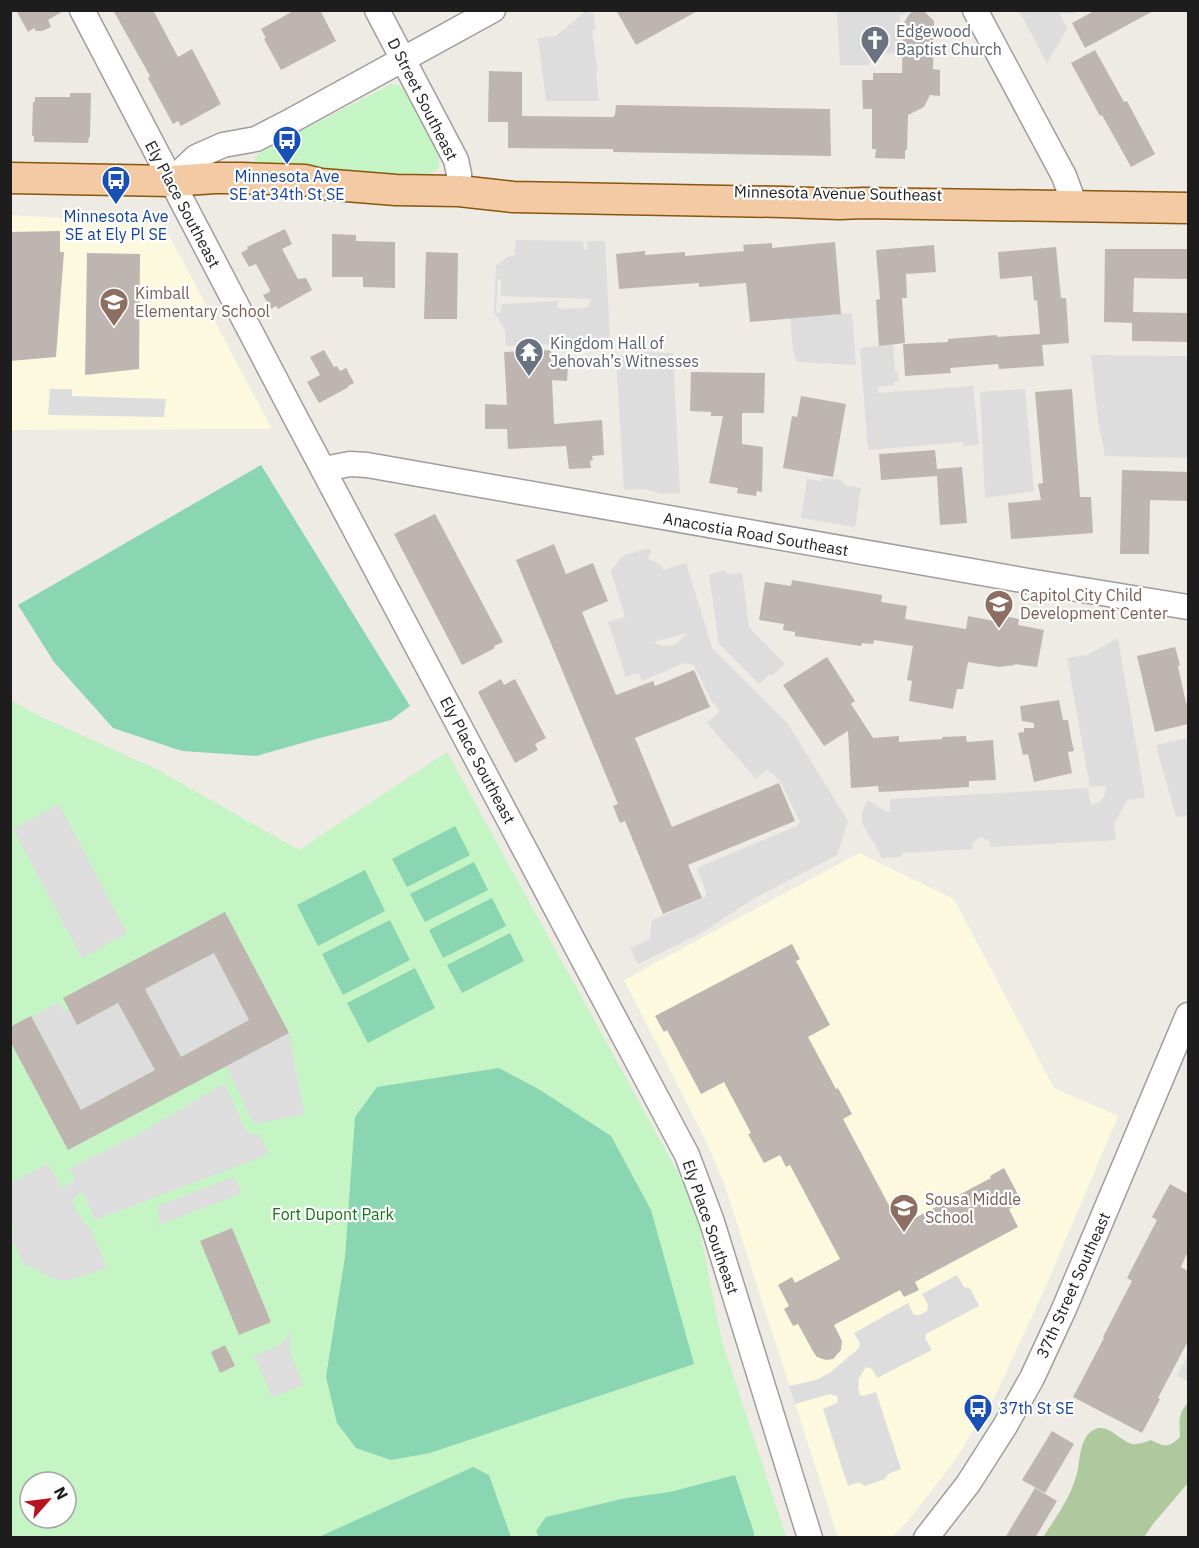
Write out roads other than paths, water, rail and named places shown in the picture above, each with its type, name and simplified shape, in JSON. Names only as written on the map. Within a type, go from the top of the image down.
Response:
[{"type":"main road","name":"Minnesota Avenue Southeast","points":[[10,178],[171,181],[215,178],[305,180],[321,184],[396,190],[474,192],[513,197],[839,204],[982,206],[1073,201],[1188,200]]},
{"type":"main road","name":"Minnesota Avenue Southeast","points":[[171,181],[218,192],[276,197],[303,193],[321,184]]},
{"type":"main road","name":"Minnesota Avenue Southeast","points":[[1073,201],[1188,208]]},
{"type":"street","name":"Ely Place Southeast","points":[[81,10],[687,1155],[709,1210],[810,1538]]},
{"type":"street","name":"D Street Southeast","points":[[377,10],[456,160],[459,174],[474,192]]},
{"type":"street","points":[[171,181],[196,157],[223,145],[256,139],[493,10]]},
{"type":"street","points":[[975,10],[1064,176],[1073,201]]},
{"type":"street","points":[[241,178],[244,160],[256,139]]},
{"type":"street","name":"Anacostia Road Southeast","points":[[324,469],[350,464],[366,465],[1188,607]]},
{"type":"street","name":"37th Street Southeast","points":[[926,1538],[968,1484],[1032,1378],[1064,1309],[1188,1015]]},
{"type":"place","name":"Edgewood Baptist Church","points":[[875,66]]},
{"type":"place","name":"Minnesota Ave SE at 34th St SE","points":[[287,166]]},
{"type":"place","name":"Minnesota Ave SE at Ely Pl SE","points":[[116,206]]},
{"type":"place","name":"Kimball Elementary School","points":[[114,328]]},
{"type":"place","name":"Kingdom Hall of Jehovah’s Witnesses","points":[[529,378]]},
{"type":"place","name":"Capitol City Child Development Center","points":[[999,630]]},
{"type":"place","name":"Sousa Middle School","points":[[904,1234]]},
{"type":"place","name":"37th St SE","points":[[978,1434]]},
{"type":"park label","name":"Fort Dupont Park","points":[[333,1214]]}]
